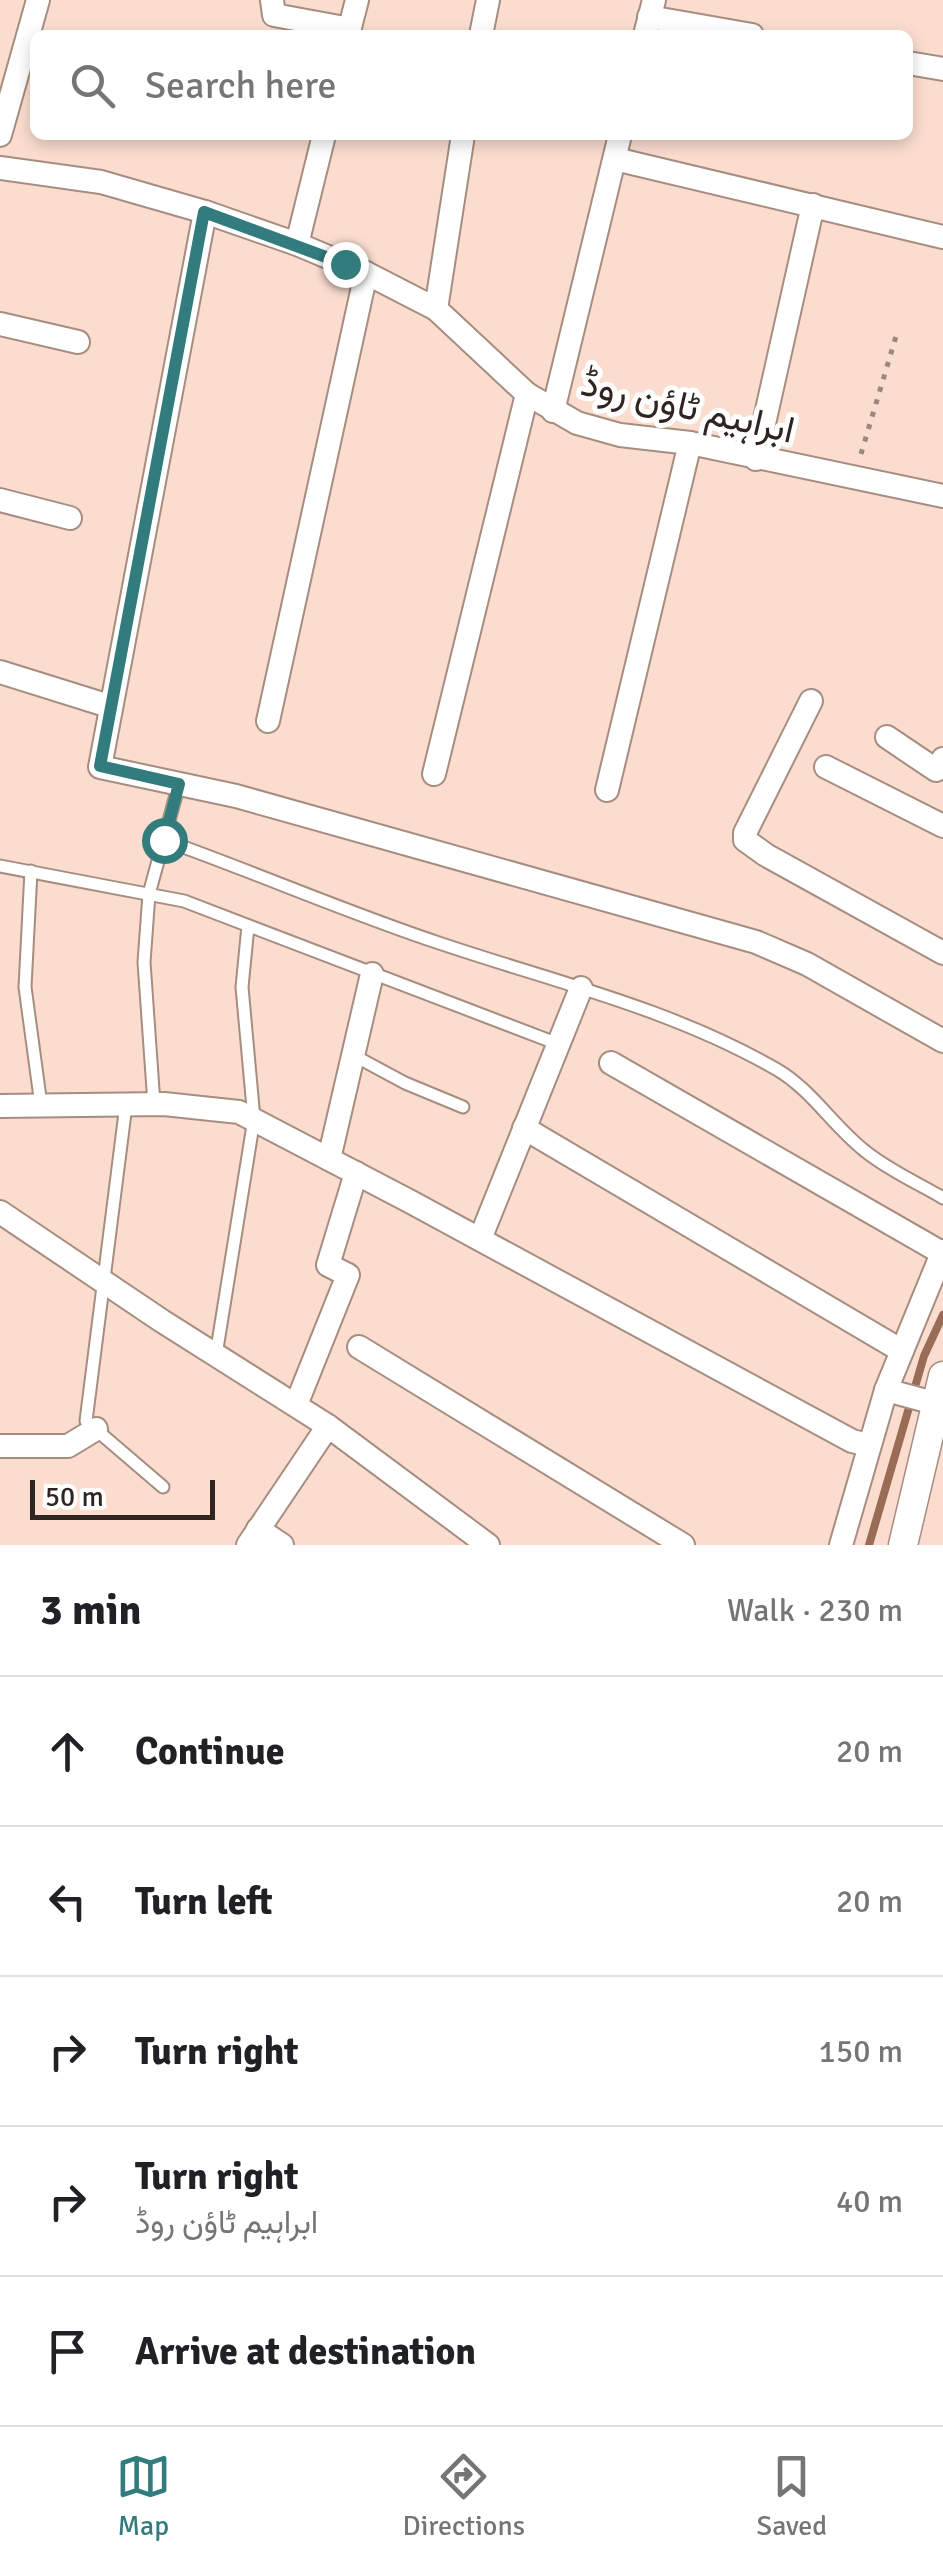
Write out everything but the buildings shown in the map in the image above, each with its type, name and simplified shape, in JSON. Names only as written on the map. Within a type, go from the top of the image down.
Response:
[{"type":"street","points":[[0,136],[38,0]]},
{"type":"street","points":[[272,0],[274,16],[340,30]]},
{"type":"street","points":[[350,30],[357,0]]},
{"type":"street","points":[[482,30],[488,0]]},
{"type":"street","points":[[649,17],[723,30]]},
{"type":"street","points":[[913,64],[943,69]]},
{"type":"street","points":[[297,244],[323,140]]},
{"type":"street","points":[[436,309],[462,140]]},
{"type":"street","points":[[553,411],[619,140]]},
{"type":"street","points":[[614,158],[943,237]]},
{"type":"street","name":"ابراہیم ٹاؤن روڈ","points":[[0,168],[101,182],[204,212],[366,273],[436,309],[528,394],[578,423],[620,436],[690,443],[943,496]]},
{"type":"street","points":[[756,458],[813,205]]},
{"type":"street","points":[[204,212],[100,766],[255,801],[756,942],[807,964],[943,1041]]},
{"type":"street","points":[[268,722],[366,273]]},
{"type":"street","points":[[0,324],[78,342]]},
{"type":"street","points":[[434,774],[528,394]]},
{"type":"street","points":[[607,790],[690,443]]},
{"type":"street","points":[[0,500],[70,518]]},
{"type":"street","points":[[0,672],[109,706]]},
{"type":"street","points":[[811,701],[745,833],[746,840],[766,855],[943,953]]},
{"type":"street","points":[[886,738],[936,770],[943,759]]},
{"type":"street","points":[[826,767],[943,826]]},
{"type":"street","points":[[330,1159],[372,974]]},
{"type":"street","points":[[480,1239],[581,988]]},
{"type":"street","points":[[611,1062],[943,1252],[868,1445],[841,1545]]},
{"type":"street","points":[[0,1106],[154,1104],[213,1108],[254,1118],[852,1442],[868,1445]]},
{"type":"street","points":[[524,1128],[902,1351]]},
{"type":"street","points":[[296,1405],[348,1274],[328,1265],[356,1173]]},
{"type":"street","points":[[0,1212],[328,1426],[488,1545]]},
{"type":"street","points":[[359,1347],[683,1545]]},
{"type":"street","points":[[904,1545],[930,1402],[943,1376]]},
{"type":"street","points":[[892,1391],[930,1402]]},
{"type":"street","points":[[282,1545],[253,1537],[328,1426]]},
{"type":"street","points":[[0,1446],[68,1446],[96,1429]]},
{"type":"lane","points":[[154,1104],[144,962],[150,894],[179,784]]},
{"type":"lane","points":[[164,840],[288,884],[356,914],[650,1010],[778,1070],[865,1152],[943,1198]]},
{"type":"lane","points":[[0,866],[184,902],[558,1044]]},
{"type":"lane","points":[[31,871],[25,988],[41,1106]]},
{"type":"lane","points":[[216,1355],[254,1118],[242,987],[248,926]]},
{"type":"lane","points":[[353,1055],[463,1107]]},
{"type":"lane","points":[[126,1105],[86,1421],[164,1486]]},
{"type":"path","points":[[854,478],[897,333]]},
{"type":"waterway","points":[[869,1545],[924,1356],[943,1315]]},
{"type":"route","points":[[164,840],[179,784],[100,766],[204,212],[345,264]]}]
